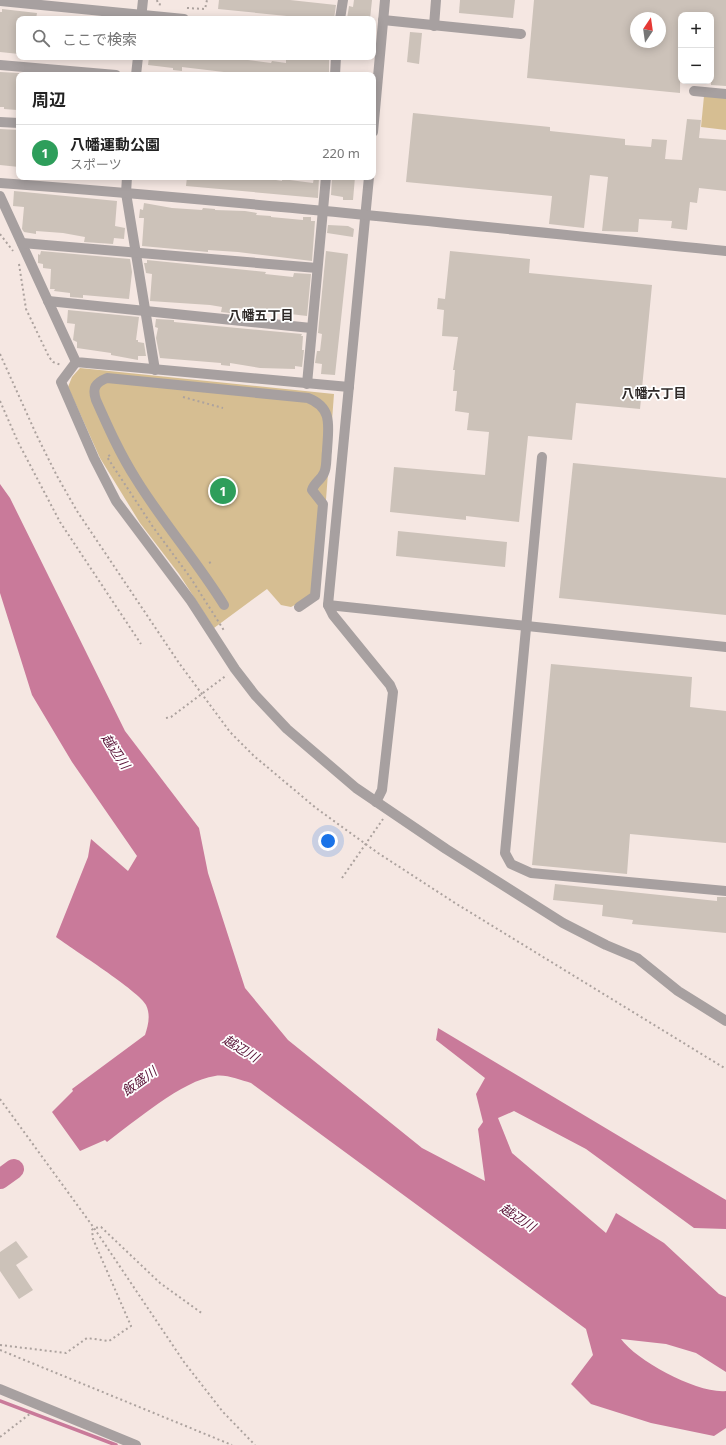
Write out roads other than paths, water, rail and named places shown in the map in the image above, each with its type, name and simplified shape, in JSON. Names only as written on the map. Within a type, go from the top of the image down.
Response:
[{"type":"street","points":[[142,16],[143,0]]},
{"type":"street","points":[[340,16],[343,0]]},
{"type":"street","points":[[376,72],[377,39],[383,20],[385,0]]},
{"type":"street","points":[[434,26],[436,0]]},
{"type":"street","points":[[0,1],[133,16]]},
{"type":"street","points":[[383,20],[521,34]]},
{"type":"street","points":[[136,72],[138,60]]},
{"type":"street","points":[[335,72],[336,60]]},
{"type":"street","points":[[0,65],[81,72]]},
{"type":"street","points":[[694,91],[726,94]]},
{"type":"street","points":[[0,122],[16,123]]},
{"type":"street","points":[[127,180],[126,193],[134,251],[155,370]]},
{"type":"street","points":[[307,384],[326,180]]},
{"type":"street","points":[[369,180],[329,601],[333,615],[390,685],[393,692],[382,790],[376,802]]},
{"type":"street","points":[[0,183],[323,211],[726,251]]},
{"type":"street","points":[[0,196],[48,301],[74,364]]},
{"type":"street","points":[[22,243],[134,251],[317,268]]},
{"type":"street","points":[[48,301],[311,328]]},
{"type":"street","points":[[74,364],[126,367],[349,387]]},
{"type":"street","points":[[74,364],[61,382],[94,458],[116,501],[191,601],[235,669],[255,695],[307,748],[376,802],[563,923],[637,958],[678,991],[726,1021]]},
{"type":"street","points":[[125,380],[126,367]]},
{"type":"street","points":[[224,605],[201,568],[137,480],[119,450],[94,392],[95,386],[99,381],[107,378],[308,398],[316,401],[322,407],[329,421],[325,471],[313,486],[312,490],[323,504],[315,596]]},
{"type":"street","points":[[542,457],[505,853],[511,864],[531,872],[726,891]]},
{"type":"street","points":[[315,596],[329,601],[526,627],[726,647]]},
{"type":"street","points":[[299,607],[315,596]]},
{"type":"street","points":[[0,1389],[136,1445]]},
{"type":"water","name":"越辺川","points":[[0,484],[10,498],[125,731],[199,828],[208,873],[245,988],[288,1040],[422,1148],[485,1181],[478,1129],[483,1122],[476,1094],[485,1078],[436,1040],[438,1028],[726,1200],[726,1229],[694,1228],[586,1149],[514,1111],[498,1118],[512,1153],[606,1233],[616,1213],[664,1243],[719,1294],[726,1297],[726,1372],[696,1353],[666,1344],[621,1339],[640,1357],[685,1382],[714,1391],[726,1391],[726,1428],[714,1436],[651,1423],[591,1404],[571,1384],[593,1355],[586,1329],[251,1083],[224,1076],[215,1076],[202,1079],[174,1093],[107,1142],[105,1140],[80,1151],[52,1112],[73,1091],[72,1089],[145,1035],[149,1017],[146,1005],[131,990],[56,937],[88,857],[91,839],[128,871],[137,856],[72,762],[32,695],[0,593]]},
{"type":"waterway","name":"飯盛川","points":[[0,1179],[14,1169]]},
{"type":"waterway","points":[[0,1401],[116,1445]]},
{"type":"place","name":"八幡運動公園","points":[[223,491]]},
{"type":"district","name":"八幡五丁目","points":[[261,315]]},
{"type":"district","name":"八幡六丁目","points":[[654,393]]}]
